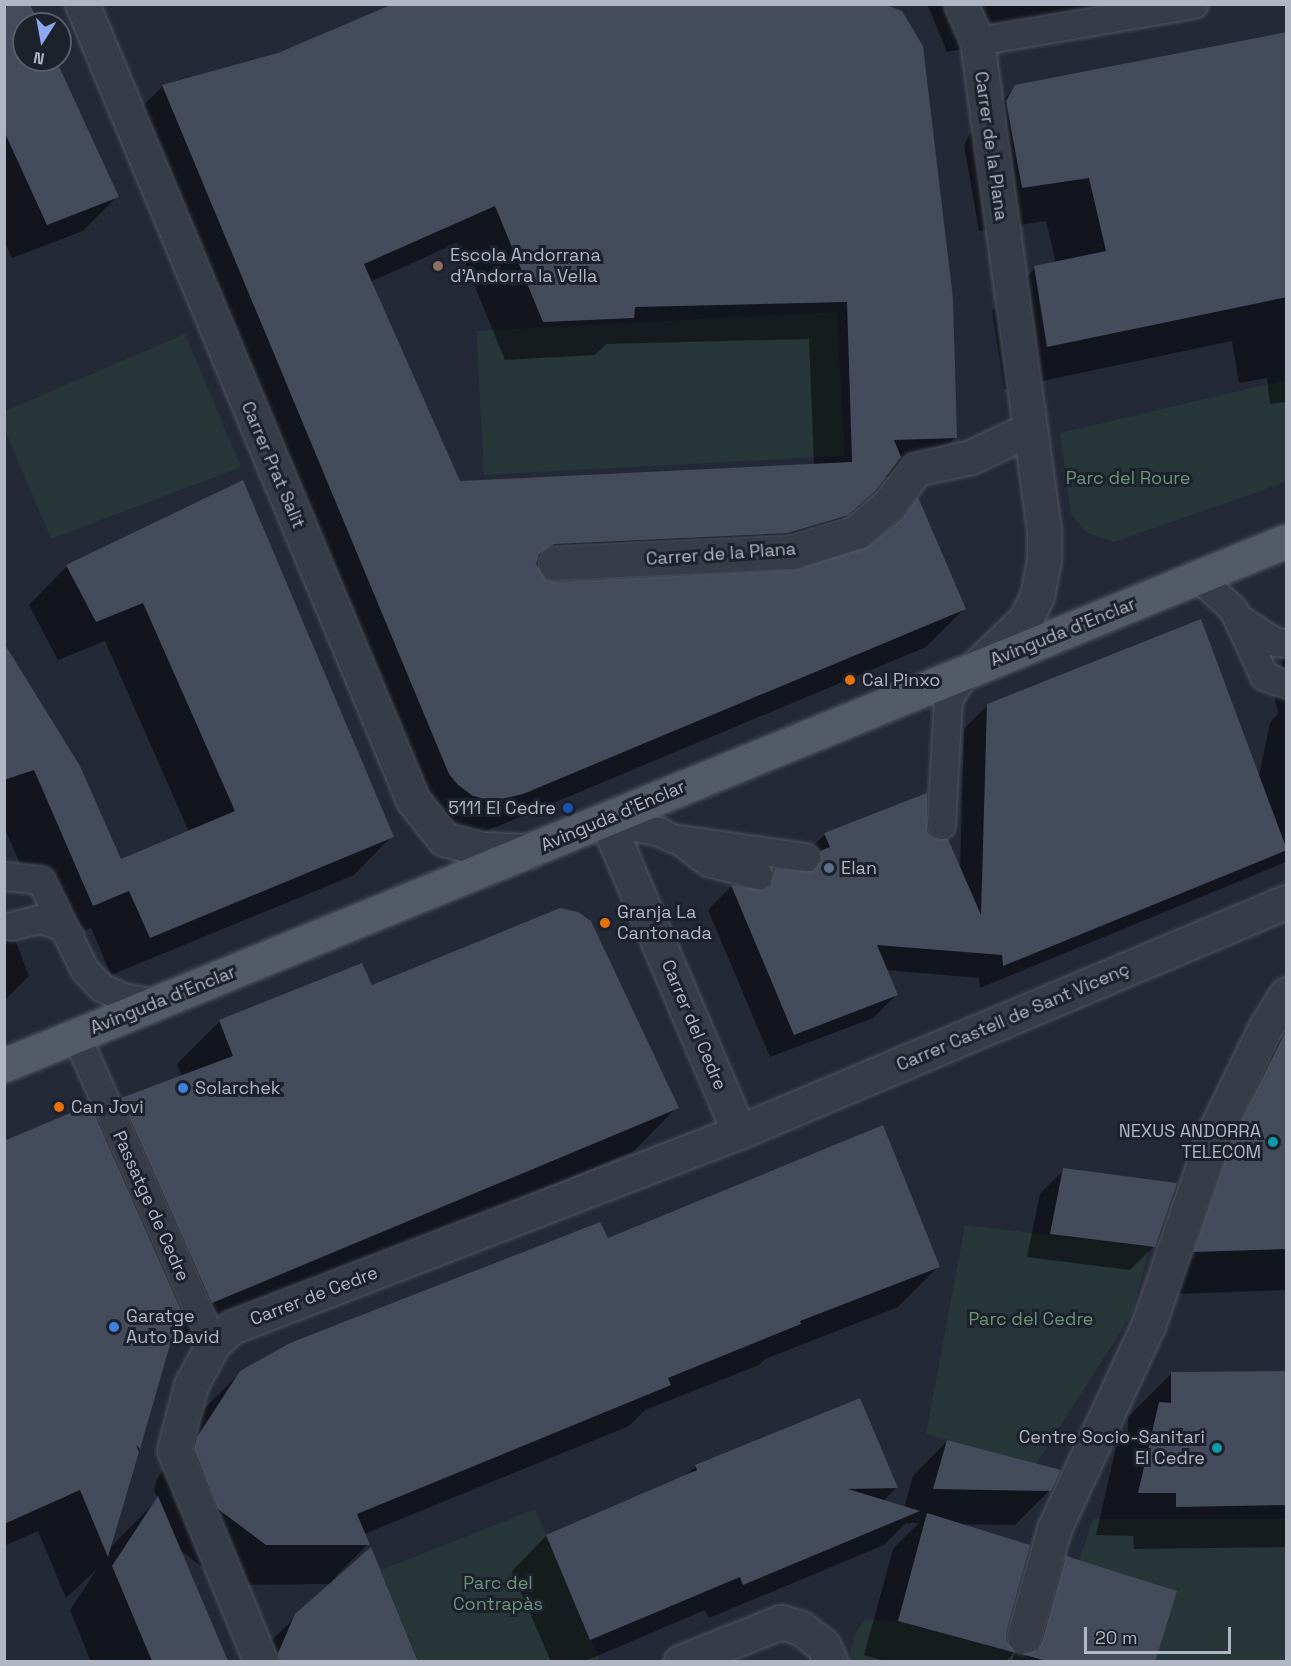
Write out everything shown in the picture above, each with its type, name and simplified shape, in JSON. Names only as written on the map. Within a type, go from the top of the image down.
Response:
[{"type":"main road","name":"Avinguda d'Enclar","points":[[1209,571],[1287,529]]},
{"type":"main road","name":"Avinguda d'Enclar","points":[[4,1065],[607,821],[1209,571],[1287,541]]},
{"type":"street","name":"Carrer Prat Salit","points":[[82,4],[412,800],[444,839],[483,849],[529,852]]},
{"type":"street","name":"Carrer de la Plana","points":[[961,4],[977,41],[1044,529],[1044,560],[1037,597],[1026,619],[971,669]]},
{"type":"street","name":"Carrer de la Plana","points":[[555,563],[791,552],[857,532],[889,504],[916,469],[971,457],[1030,429]]},
{"type":"street","name":"Carrer del Cedre","points":[[607,821],[739,1132]]},
{"type":"street","name":"Carrer Castell de Sant Vicenç","points":[[739,1132],[1287,902]]},
{"type":"street","points":[[1024,1636],[1054,1528],[1148,1326],[1216,1129],[1265,1028],[1287,994]]},
{"type":"street","name":"Carrer de Cedre","points":[[261,1662],[174,1450],[191,1385],[213,1344],[232,1327],[739,1132]]},
{"type":"street","points":[[680,1662],[781,1622],[801,1628],[823,1645],[831,1662]]},
{"type":"lane","points":[[977,41],[1194,4]]},
{"type":"lane","points":[[1209,571],[1236,616],[1264,675],[1287,684]]},
{"type":"lane","points":[[1236,616],[1275,642],[1287,643]]},
{"type":"lane","points":[[941,825],[948,699],[971,669]]},
{"type":"lane","points":[[607,821],[658,831],[708,862],[758,875]]},
{"type":"lane","points":[[672,838],[806,856]]},
{"type":"lane","points":[[4,876],[41,880],[84,969],[101,987],[122,997],[156,1003]]},
{"type":"lane","points":[[11,926],[40,919],[58,925],[69,935]]},
{"type":"lane","name":"Passatge de Cedre","points":[[76,1035],[213,1344]]},
{"type":"green space","points":[[837,312],[845,456],[484,475],[476,331]]},
{"type":"green space","points":[[185,334],[241,467],[51,539],[5,430],[5,411]]},
{"type":"green space","name":"Parc del Roure","points":[[1286,380],[1286,482],[1114,542],[1086,532],[1071,514],[1060,433]]},
{"type":"green space","name":"Parc del Cedre","points":[[965,1225],[1150,1247],[1132,1314],[1036,1464],[926,1434]]},
{"type":"green space","name":"Parc del Contrapàs","points":[[535,1509],[600,1661],[418,1661],[381,1570]]},
{"type":"green space","points":[[1093,1519],[1286,1519],[1286,1661],[1045,1662]]},
{"type":"green space","points":[[865,1619],[898,1621],[1044,1661],[848,1662],[855,1634]]},
{"type":"building","points":[[4,4],[30,4],[34,12],[12,12],[12,72],[62,72],[119,197],[47,225],[4,131]]},
{"type":"building","points":[[393,4],[883,4],[902,11],[923,46],[953,299],[957,438],[894,440],[901,457],[875,491],[848,515],[788,533],[554,544],[539,554],[536,564],[546,579],[556,582],[796,570],[869,546],[902,518],[918,497],[966,609],[523,794],[493,801],[473,796],[458,785],[449,774],[162,85],[278,53]],"holes":[[[495,206],[543,322],[634,318],[635,307],[847,302],[852,462],[460,481],[364,264]]]},
{"type":"building","points":[[1287,32],[1287,297],[1047,347],[1034,266],[1106,251],[1089,178],[1022,188],[1006,101],[1015,85]]},
{"type":"building","points":[[243,480],[394,837],[150,938],[129,891],[93,906],[34,770],[4,780],[4,643],[80,766],[121,859],[235,811],[143,603],[96,622],[66,565]]},
{"type":"building","points":[[1201,619],[1287,850],[1003,966],[1002,955],[877,945],[898,995],[794,1035],[731,885],[762,890],[770,886],[775,869],[812,871],[821,860],[820,851],[830,847],[824,833],[927,793],[927,832],[933,838],[948,839],[981,915],[987,704]]},
{"type":"building","points":[[560,908],[578,912],[591,921],[679,1108],[212,1303],[121,1098],[233,1056],[219,1020],[362,963],[372,985]]},
{"type":"building","name":"NEXUS ANDORRA TELECOM","points":[[1287,1029],[1287,1249],[1193,1252],[1233,1136]]},
{"type":"building","points":[[92,1109],[183,1315],[178,1317],[140,1449],[136,1445],[139,1452],[108,1557],[80,1490],[4,1524],[4,1141],[70,1113],[72,1116]]},
{"type":"building","points":[[883,1125],[940,1267],[800,1321],[801,1324],[668,1378],[671,1385],[357,1514],[370,1545],[266,1545],[218,1509],[194,1449],[197,1437],[240,1371],[290,1343],[600,1222],[608,1238]]},
{"type":"building","points":[[1063,1168],[1177,1183],[1155,1247],[1050,1234]]},
{"type":"building","name":"Centre Socio-Sanitari El Cedre","points":[[1287,1371],[1287,1505],[1176,1507],[1176,1493],[1138,1493],[1159,1402],[1171,1403],[1171,1372]]},
{"type":"building","points":[[860,1398],[898,1488],[848,1489],[920,1511],[743,1585],[740,1577],[590,1640],[546,1535],[697,1470],[695,1465]]},
{"type":"building","points":[[947,1440],[1061,1470],[1051,1491],[933,1489]]},
{"type":"building","points":[[158,1496],[228,1661],[152,1661],[112,1566]]},
{"type":"building","points":[[927,1513],[1030,1545],[1006,1632],[1006,1641],[1016,1653],[898,1621]]},
{"type":"building","points":[[371,1547],[418,1662],[279,1662],[278,1653],[295,1614]]},
{"type":"building","points":[[1066,1556],[1177,1591],[1155,1662],[1049,1662],[1022,1654],[1037,1650],[1042,1642]]},
{"type":"place","name":"Escola Andorrana d'Andorra la Vella","points":[[438,266]]},
{"type":"place","name":"Cal Pinxo","points":[[850,680]]},
{"type":"place","name":"5111 El Cedre","points":[[568,808]]},
{"type":"place","name":"Elan","points":[[829,868]]},
{"type":"place","name":"Granja La Cantonada","points":[[605,923]]},
{"type":"place","name":"Solarchek","points":[[183,1088]]},
{"type":"place","name":"Can Jovi","points":[[59,1107]]},
{"type":"place","name":"NEXUS ANDORRA TELECOM","points":[[1273,1142]]},
{"type":"place","name":"Garatge Auto David","points":[[114,1327]]},
{"type":"place","name":"Centre Socio-Sanitari El Cedre","points":[[1217,1448]]}]
